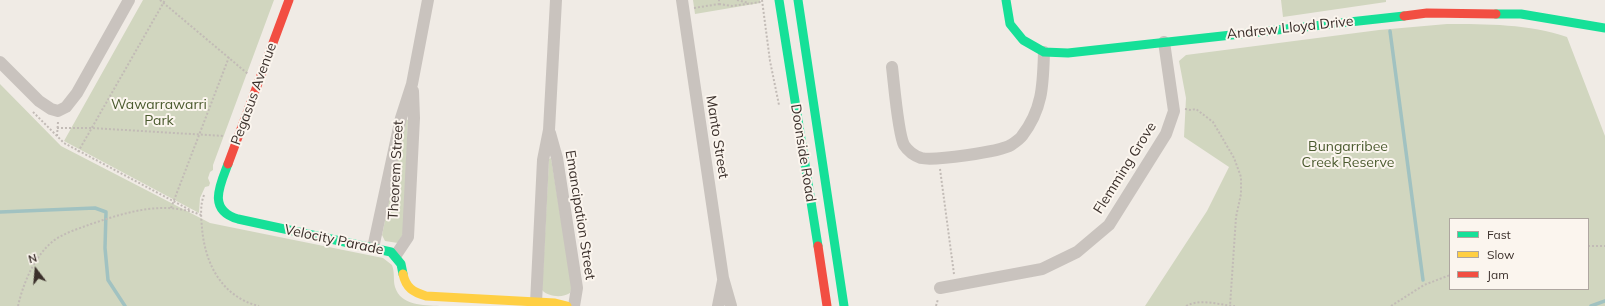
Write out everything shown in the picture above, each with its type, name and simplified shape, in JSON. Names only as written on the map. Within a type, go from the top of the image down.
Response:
[{"type":"street","points":[[0,62],[39,101],[51,109],[58,110],[66,107],[77,93],[130,0]]},
{"type":"street","name":"Pegasus Avenue","points":[[219,188],[289,0]]},
{"type":"street","name":"Theorem Street","points":[[373,248],[401,118],[412,84],[428,0]]},
{"type":"street","name":"Emancipation Street","points":[[536,302],[544,160],[549,130],[556,0]]},
{"type":"street","name":"Manto Street","points":[[682,0],[723,278],[731,306]]},
{"type":"street","name":"Doonside Road","points":[[778,0],[827,306]]},
{"type":"street","name":"Doonside Road","points":[[798,0],[844,306]]},
{"type":"street","name":"Andrew Lloyd Drive","points":[[1006,0],[1010,24],[1022,40],[1044,52],[1068,53],[1427,13],[1521,14],[1605,28]]},
{"type":"street","name":"Flemming Grove","points":[[940,288],[1042,269],[1077,252],[1109,225],[1166,134],[1174,111],[1164,42]]},
{"type":"street","points":[[892,67],[902,139],[905,146],[910,152],[921,158],[938,158],[995,151],[1010,146],[1022,136],[1038,107],[1043,91],[1044,52]]},
{"type":"street","name":"Theorem Street","points":[[396,255],[408,237],[414,118],[412,84]]},
{"type":"street","name":"Emancipation Street","points":[[549,130],[557,158],[577,288],[574,306]]},
{"type":"street","name":"Velocity Parade","points":[[219,188],[220,207],[225,214],[230,217],[373,248],[396,255],[402,266],[406,286],[414,294],[426,296],[556,303],[567,306]]},
{"type":"street","name":"Manto Street","points":[[718,306],[723,278]]},
{"type":"path","points":[[160,0],[164,1],[249,74]]},
{"type":"path","points":[[737,0],[750,4]]},
{"type":"path","points":[[78,152],[164,1]]},
{"type":"path","points":[[693,8],[719,4],[732,6],[761,1]]},
{"type":"path","points":[[171,208],[228,57]]},
{"type":"path","points":[[30,109],[64,143],[78,152],[201,215],[205,248],[219,281],[235,297],[259,306]]},
{"type":"path","points":[[1174,111],[1196,109],[1213,122],[1234,158],[1241,177],[1241,194],[1236,217],[1230,306]]},
{"type":"path","points":[[57,136],[58,110]]},
{"type":"path","points":[[58,128],[92,128],[225,136]]},
{"type":"path","points":[[938,158],[955,285]]},
{"type":"path","points":[[18,306],[22,290],[43,252],[53,241],[69,232],[114,216],[150,208],[190,210]]},
{"type":"path","points":[[1589,246],[1605,246]]},
{"type":"path","points":[[1391,306],[1424,285],[1449,275]]},
{"type":"path","points":[[1186,306],[1193,303],[1206,302],[1235,306]]},
{"type":"green space","name":"Wawarrawarri Park","points":[[143,0],[274,0],[213,165],[213,170],[210,172],[208,178],[210,183],[209,186],[205,187],[200,198],[199,213],[64,141]]},
{"type":"green space","points":[[693,0],[760,0],[760,3],[695,14]]},
{"type":"green space","points":[[1281,0],[1386,0],[1386,2],[1283,17]]},
{"type":"green space","name":"Bungarribee Creek Reserve","points":[[1447,24],[1523,27],[1538,29],[1567,37],[1605,136],[1605,306],[1145,306],[1207,211],[1229,167],[1184,137],[1186,98],[1179,61],[1186,55],[1379,30]]},
{"type":"green space","points":[[0,84],[61,146],[210,223],[383,258],[392,265],[395,287],[402,298],[420,305],[440,306],[0,306]]},
{"type":"green space","points":[[406,119],[408,120],[404,232],[398,243],[385,241],[382,235]]},
{"type":"green space","points":[[551,158],[572,286],[570,293],[564,296],[548,294],[542,290],[549,159]]},
{"type":"waterway","points":[[1390,31],[1423,280]]},
{"type":"waterway","points":[[0,212],[95,208],[106,212],[105,248],[108,280],[125,306]]},
{"type":"waterway","points":[[1591,306],[1605,301]]},
{"type":"traffic: fast","points":[[779,0],[818,246]]},
{"type":"traffic: fast","points":[[798,0],[844,306]]},
{"type":"traffic: fast","points":[[1006,0],[1010,24],[1023,40],[1044,52],[1068,53],[1404,16]]},
{"type":"traffic: fast","points":[[1496,14],[1521,14],[1605,28]]},
{"type":"traffic: fast","points":[[228,164],[219,188],[218,196],[222,210],[228,215],[238,219],[391,252],[401,264],[403,274]]},
{"type":"traffic: slow","points":[[403,274],[406,283],[411,289],[426,296],[555,303],[567,306]]},
{"type":"traffic: jam","points":[[228,164],[289,0]]},
{"type":"traffic: jam","points":[[1404,16],[1427,13],[1496,14]]},
{"type":"traffic: jam","points":[[818,246],[827,306]]}]
